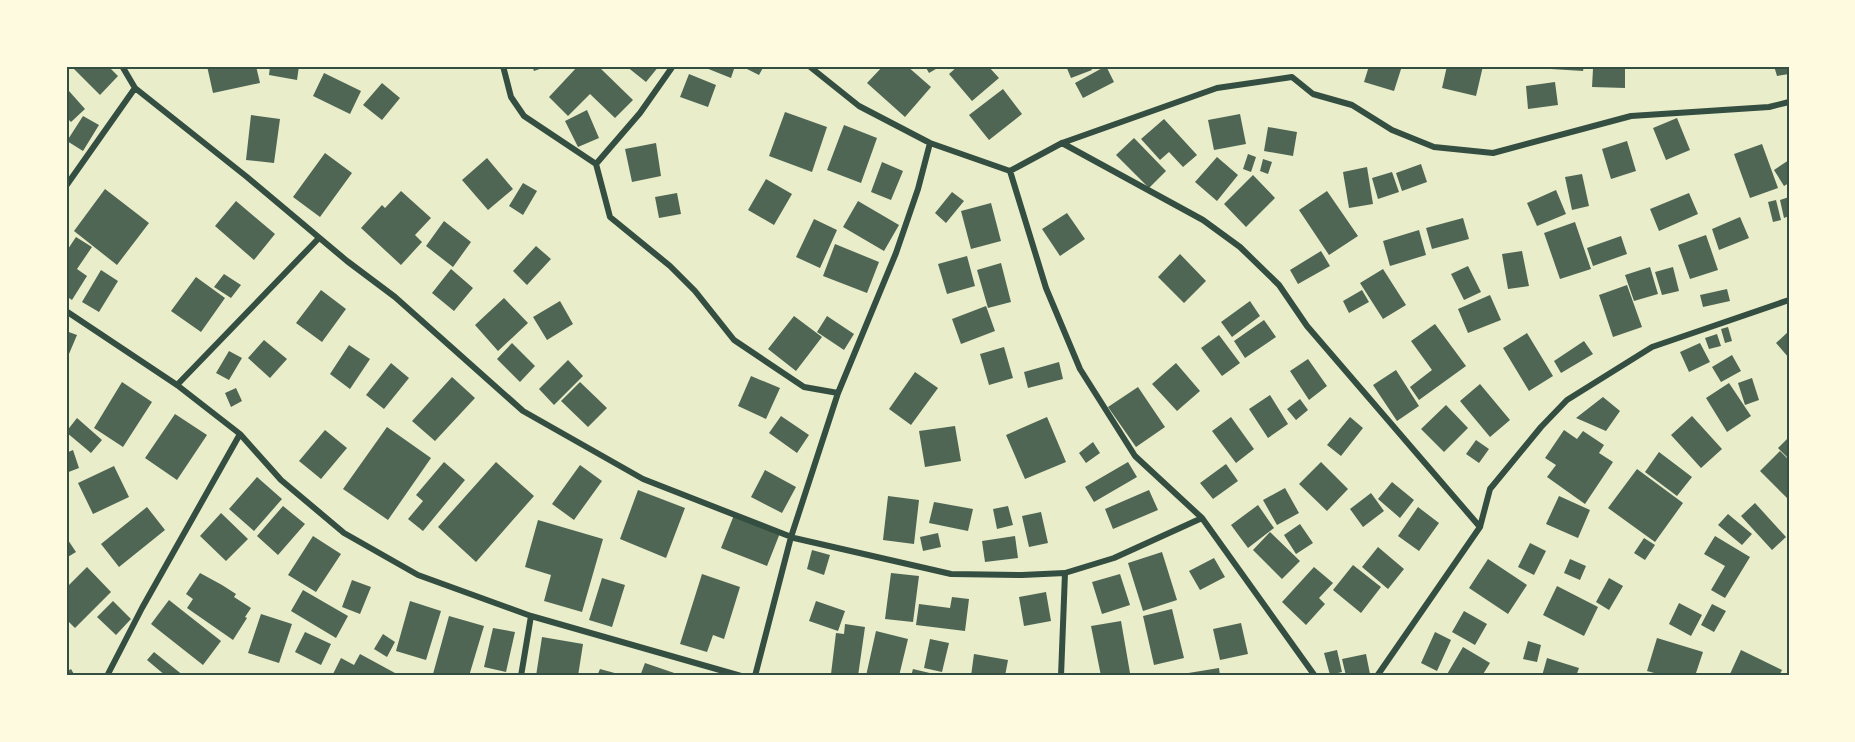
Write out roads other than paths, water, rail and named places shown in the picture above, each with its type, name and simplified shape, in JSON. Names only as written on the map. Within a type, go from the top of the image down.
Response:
[{"type":"street","points":[[122,66],[135,88],[395,297],[523,411],[643,479],[791,537],[951,574],[1065,573],[1114,558],[1202,518]]},
{"type":"street","points":[[503,66],[511,97],[524,116],[596,164],[610,217],[670,266],[695,291],[734,340],[804,387],[838,393]]},
{"type":"street","points":[[596,164],[640,113],[674,66]]},
{"type":"street","points":[[810,68],[821,66]]},
{"type":"street","points":[[810,68],[859,106],[930,143],[1010,171],[1062,143],[1217,88],[1292,76],[1313,94],[1352,105],[1392,130],[1434,147],[1493,153],[1631,117],[1769,106],[1789,102]]},
{"type":"street","points":[[66,186],[135,88]]},
{"type":"street","points":[[755,676],[791,537],[838,393],[896,253],[918,189],[930,143]]},
{"type":"street","points":[[1062,143],[1203,220],[1240,247],[1279,285],[1307,326],[1480,527]]},
{"type":"street","points":[[1010,171],[1046,288],[1080,369],[1135,456],[1202,518],[1315,676]]},
{"type":"street","points":[[177,385],[319,237]]},
{"type":"street","points":[[1377,676],[1480,527],[1490,489],[1541,427],[1567,400],[1652,347],[1789,300]]},
{"type":"street","points":[[66,311],[177,385],[240,434],[281,480],[344,533],[418,575],[531,616],[741,676]]},
{"type":"street","points":[[107,676],[142,608],[240,434]]},
{"type":"street","points":[[1061,676],[1065,573]]},
{"type":"street","points":[[521,676],[531,616]]}]
